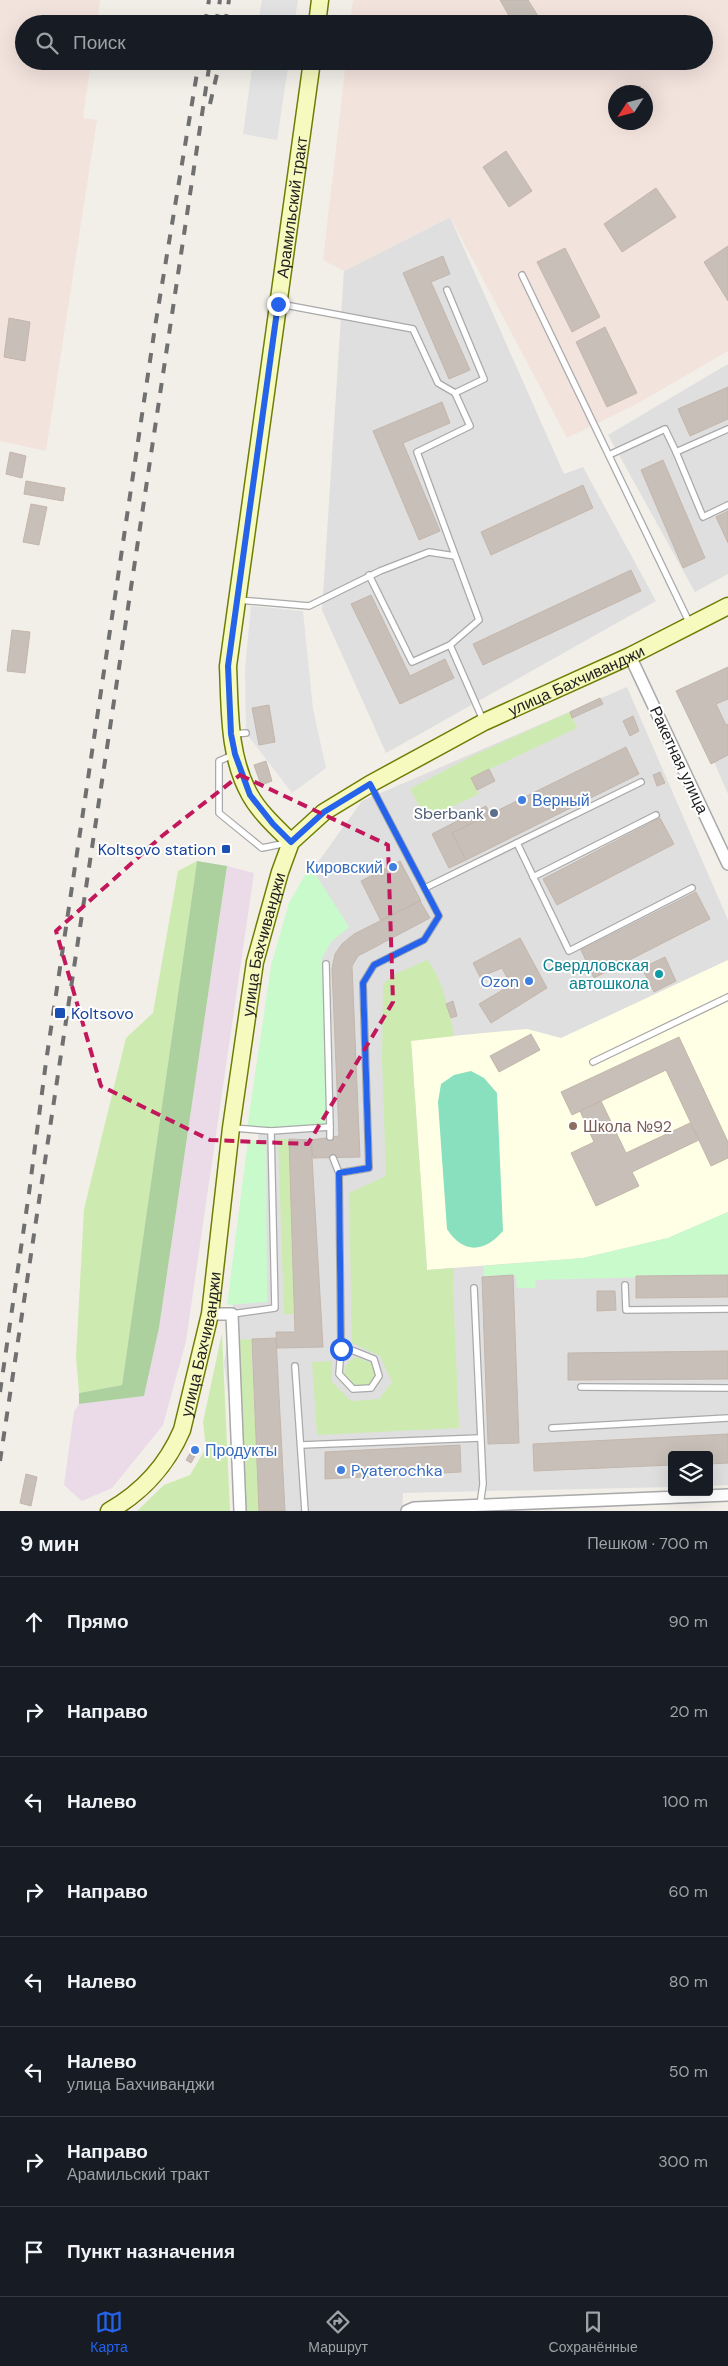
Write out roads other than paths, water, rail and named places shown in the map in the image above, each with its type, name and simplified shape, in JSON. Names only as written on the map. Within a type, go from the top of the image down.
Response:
[{"type":"main road","points":[[318,15],[320,0]]},
{"type":"main road","name":"Арамильский тракт","points":[[291,842],[273,824],[250,795],[235,754],[239,734],[228,666],[311,70]]},
{"type":"main road","name":"улица Бахчиванджи","points":[[109,1511],[139,1490],[156,1473],[174,1448],[182,1430],[210,1314],[231,1128],[255,962],[280,872],[291,842],[324,812],[370,784],[484,722],[630,656],[728,606]]},
{"type":"street","name":"Ракетная улица","points":[[630,656],[728,864]]},
{"type":"street","points":[[210,1314],[232,1314],[240,1511]]},
{"type":"street","points":[[412,1510],[728,1495]]},
{"type":"lane","points":[[522,275],[690,624]]},
{"type":"lane","points":[[447,290],[484,379],[455,393]]},
{"type":"lane","points":[[278,304],[413,329],[438,383],[455,393],[470,426],[417,452],[479,620],[450,645],[412,662],[369,575]]},
{"type":"lane","points":[[609,456],[665,429],[703,517],[728,505]]},
{"type":"lane","points":[[676,452],[728,430]]},
{"type":"lane","points":[[236,600],[310,606],[369,575],[428,552],[456,556]]},
{"type":"lane","points":[[450,645],[484,722]]},
{"type":"lane","points":[[235,754],[219,761],[219,814],[262,848],[291,842]]},
{"type":"lane","points":[[425,888],[641,782]]},
{"type":"lane","points":[[339,1173],[369,1168],[363,983],[374,965],[424,940],[439,916],[370,784]]},
{"type":"lane","points":[[533,877],[656,815]]},
{"type":"lane","points":[[517,843],[569,951],[692,888]]},
{"type":"lane","points":[[326,964],[330,1137]]},
{"type":"lane","points":[[593,1062],[728,997]]},
{"type":"lane","points":[[231,1128],[271,1131],[330,1126]]},
{"type":"lane","points":[[232,1314],[275,1308],[271,1131]]},
{"type":"lane","points":[[333,1158],[339,1173],[341,1349],[339,1374],[353,1389],[371,1388],[379,1376],[374,1359],[354,1351],[341,1349]]},
{"type":"lane","points":[[625,1285],[626,1310],[728,1309]]},
{"type":"lane","points":[[474,1288],[483,1484],[480,1507]]},
{"type":"lane","points":[[295,1366],[305,1511]]},
{"type":"lane","points":[[581,1387],[728,1388]]},
{"type":"lane","points":[[552,1428],[728,1418]]},
{"type":"lane","points":[[301,1445],[480,1438]]},
{"type":"railway","points":[[206,15],[209,0]]},
{"type":"railway","points":[[218,15],[220,0]]},
{"type":"railway","points":[[226,15],[229,0]]},
{"type":"railway","points":[[0,1392],[46,1062],[155,327],[198,70]]},
{"type":"railway","points":[[0,1461],[209,70]]},
{"type":"railway","points":[[210,104],[218,70]]},
{"type":"place","name":"Верный","points":[[522,800]]},
{"type":"place","name":"Sberbank","points":[[494,813]]},
{"type":"place","name":"Koltsovo station","points":[[226,849]]},
{"type":"place","name":"Кировский","points":[[393,867]]},
{"type":"place","name":"Свердловская автошкола","points":[[659,974]]},
{"type":"place","name":"Ozon","points":[[529,981]]},
{"type":"place","name":"Koltsovo","points":[[60,1013]]},
{"type":"place","name":"Школа №92","points":[[573,1126]]},
{"type":"place","name":"Продукты","points":[[195,1450]]},
{"type":"place","name":"Pyaterochka","points":[[341,1470]]}]
